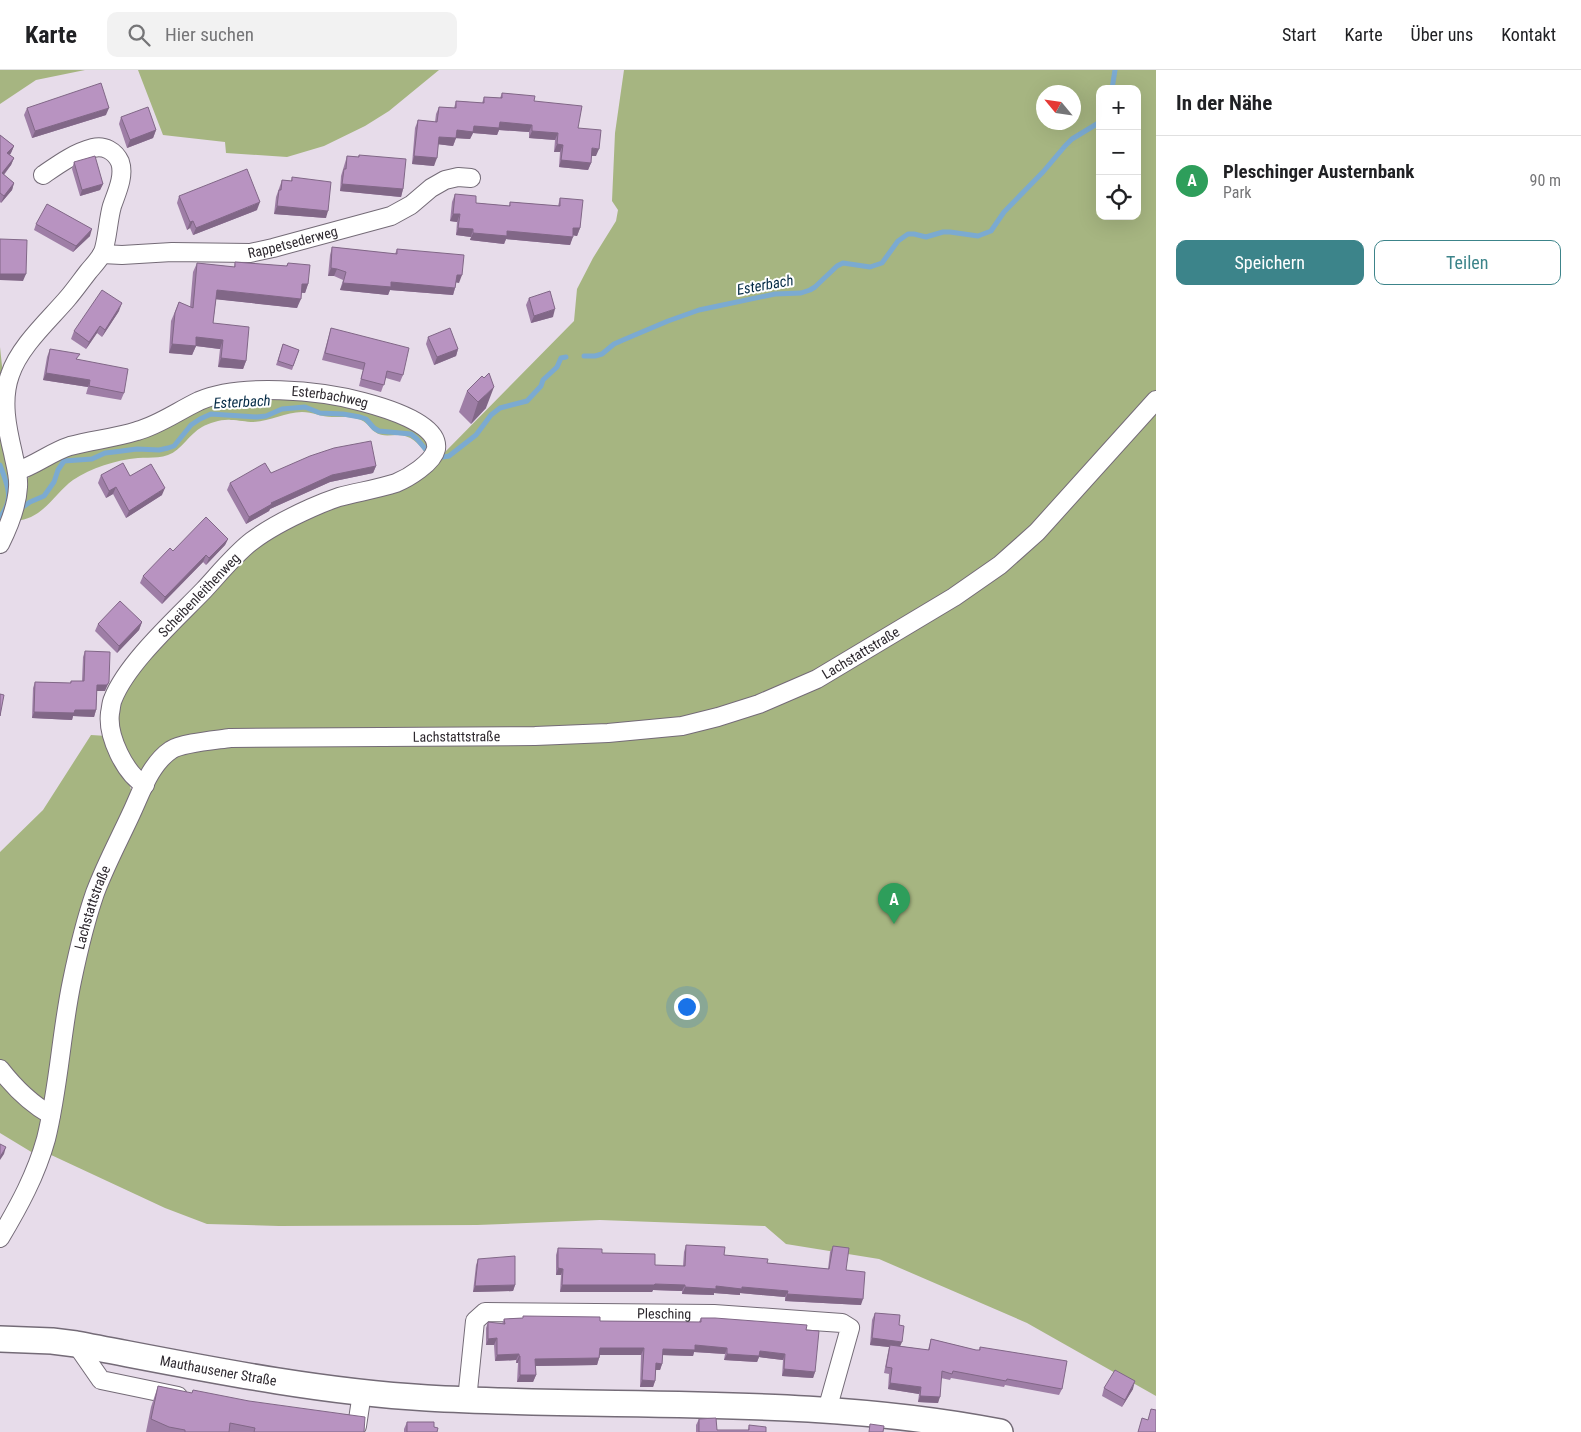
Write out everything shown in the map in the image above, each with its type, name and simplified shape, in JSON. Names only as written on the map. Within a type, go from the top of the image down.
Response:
[{"type":"main road","name":"Mauthausener Straße","points":[[0,1339],[76,1344],[257,1379],[362,1393],[467,1400]]},
{"type":"main road","points":[[467,1400],[740,1406],[827,1410],[907,1418],[1000,1432]]},
{"type":"street","points":[[0,544],[10,523],[17,501],[18,486],[17,471],[6,423],[7,386],[10,374],[24,349],[68,298],[102,254],[122,168],[114,153],[107,148],[98,147],[67,158],[43,175]]},
{"type":"street","name":"Rappetsederweg","points":[[102,254],[122,255],[172,252],[250,253],[392,216],[445,180],[458,177],[471,178]]},
{"type":"street","name":"Esterbachweg","points":[[17,471],[30,467],[68,447],[138,431],[200,400],[251,391],[284,390],[351,398],[376,405],[414,421],[428,430],[436,440],[436,451],[430,462],[398,482]]},
{"type":"street","name":"Lachstattstraße","points":[[0,1238],[24,1196],[38,1164],[51,1115],[62,1035],[72,982],[95,892],[145,785],[157,764],[172,749],[230,738],[535,736],[608,733],[682,726],[759,704],[817,678],[954,597],[1000,565],[1037,532],[1156,400]]},
{"type":"street","name":"Scheibenleithenweg","points":[[145,785],[131,774],[120,755],[112,735],[109,718],[112,700],[122,681],[136,663],[251,542],[311,508],[338,498],[398,482]]},
{"type":"street","points":[[0,1069],[38,1108],[51,1115]]},
{"type":"street","name":"Plesching","points":[[467,1400],[475,1321],[485,1312],[714,1314],[842,1323],[850,1328],[827,1410]]},
{"type":"street","points":[[76,1344],[101,1380],[194,1399]]},
{"type":"street","points":[[328,1422],[357,1426],[362,1393]]},
{"type":"green space","points":[[0,70],[85,70],[36,80],[0,104]]},
{"type":"green space","points":[[138,70],[439,70],[389,111],[365,126],[324,146],[287,157],[226,153],[225,142],[163,135]]},
{"type":"green space","points":[[624,70],[1156,70],[1156,392],[1045,516],[992,565],[823,667],[750,701],[701,713],[649,722],[593,727],[206,734],[143,775],[123,750],[115,714],[135,672],[241,560],[267,539],[303,517],[429,471],[439,463],[445,452],[574,321],[577,289],[593,258],[616,221],[618,210],[612,201],[615,133]]},
{"type":"green space","points":[[0,347],[14,480],[0,533]]},
{"type":"green space","points":[[284,395],[377,411],[423,434],[431,448],[425,453],[410,438],[402,435],[380,435],[363,421],[350,417],[328,417],[302,412],[254,422],[220,421],[197,430],[177,450],[168,455],[121,461],[104,465],[88,472],[68,484],[37,514],[16,521],[23,486],[28,478],[36,469],[68,451],[226,399]]},
{"type":"green space","points":[[1156,409],[1156,1396],[1027,1323],[879,1259],[786,1244],[765,1226],[600,1220],[477,1225],[279,1226],[207,1224],[165,1208],[49,1154],[76,997],[90,929],[107,883],[161,770],[177,755],[228,743],[620,739],[824,680],[885,649],[946,612]]},
{"type":"green space","points":[[91,735],[107,736],[126,773],[132,793],[106,849],[45,1106],[0,1063],[0,852],[43,810]]},
{"type":"green space","points":[[0,1075],[39,1117],[42,1124],[33,1153],[0,1133]]},
{"type":"building","points":[[101,83],[109,108],[35,131],[27,108]]},
{"type":"building","points":[[502,93],[535,96],[534,101],[582,106],[578,128],[601,130],[599,149],[592,148],[591,163],[561,160],[563,145],[557,144],[558,133],[532,131],[532,125],[500,122],[499,128],[474,126],[473,132],[457,130],[456,138],[439,137],[437,158],[414,156],[418,120],[437,122],[439,107],[456,108],[456,101],[484,103],[484,97],[502,98]]},
{"type":"building","points":[[148,107],[156,130],[130,140],[121,117]]},
{"type":"building","points":[[0,135],[14,146],[7,153],[14,158],[2,173],[14,183],[4,196],[0,193]]},
{"type":"building","points":[[359,155],[406,159],[403,189],[342,184],[347,156],[359,157]]},
{"type":"building","points":[[95,156],[103,184],[82,190],[74,162]]},
{"type":"building","points":[[247,169],[260,202],[196,228],[193,221],[190,222],[179,196]]},
{"type":"building","points":[[292,177],[331,182],[328,211],[277,206],[282,180],[292,181]]},
{"type":"building","points":[[455,194],[476,196],[476,203],[510,206],[510,202],[560,206],[560,198],[583,200],[580,228],[573,228],[573,237],[507,231],[507,236],[473,233],[473,229],[458,228],[460,214],[453,214]]},
{"type":"building","points":[[47,204],[92,229],[76,246],[36,224]]},
{"type":"building","points":[[0,239],[27,240],[26,274],[0,274]]},
{"type":"building","points":[[332,247],[397,254],[397,249],[464,255],[462,275],[457,275],[455,288],[391,282],[391,287],[343,283],[346,272],[331,268]]},
{"type":"building","points":[[235,262],[287,266],[288,263],[310,265],[308,284],[302,284],[301,299],[217,290],[213,323],[249,327],[246,361],[221,358],[223,340],[196,337],[196,346],[172,344],[175,313],[179,302],[193,308],[197,263],[235,267]]},
{"type":"building","points":[[102,290],[122,303],[105,330],[100,326],[89,342],[74,331]]},
{"type":"building","points":[[550,291],[555,309],[534,316],[529,298]]},
{"type":"building","points":[[331,328],[409,348],[403,375],[387,371],[384,385],[361,379],[365,363],[325,353]]},
{"type":"building","points":[[450,328],[458,349],[437,357],[428,337]]},
{"type":"building","points":[[283,344],[299,350],[293,366],[278,361]]},
{"type":"building","points":[[50,349],[80,354],[76,359],[128,369],[124,393],[89,386],[90,380],[46,373]]},
{"type":"building","points":[[489,373],[494,387],[478,402],[467,391],[482,376],[484,378]]},
{"type":"building","points":[[371,441],[376,466],[332,475],[271,503],[249,517],[230,483],[265,463],[271,473],[334,448]]},
{"type":"building","points":[[123,463],[130,476],[151,464],[165,488],[129,511],[116,487],[109,491],[101,475]]},
{"type":"building","points":[[206,517],[228,539],[209,558],[206,555],[165,597],[143,576],[170,548],[173,551]]},
{"type":"building","points":[[120,601],[142,622],[119,646],[98,624]]},
{"type":"building","points":[[85,651],[110,652],[109,682],[107,685],[97,685],[96,710],[75,710],[74,713],[34,712],[35,682],[71,683],[71,681],[84,681]]},
{"type":"building","points":[[0,694],[4,695],[0,716]]},
{"type":"building","points":[[0,1144],[6,1147],[0,1157]]},
{"type":"building","points":[[686,1245],[725,1247],[724,1255],[768,1259],[767,1263],[829,1269],[833,1246],[849,1248],[846,1270],[865,1272],[863,1299],[787,1294],[788,1291],[742,1287],[742,1289],[716,1286],[716,1289],[655,1284],[562,1285],[563,1269],[558,1268],[558,1248],[602,1249],[602,1253],[655,1254],[655,1265],[685,1266]]},
{"type":"building","points":[[515,1256],[515,1285],[475,1286],[478,1259]]},
{"type":"building","points":[[875,1313],[900,1315],[899,1325],[904,1326],[902,1342],[872,1338]]},
{"type":"building","points":[[523,1316],[600,1317],[600,1321],[701,1322],[701,1318],[715,1318],[807,1325],[806,1330],[819,1331],[815,1372],[784,1369],[785,1354],[760,1351],[759,1356],[727,1354],[727,1348],[695,1345],[695,1350],[663,1349],[662,1364],[656,1363],[655,1381],[642,1380],[644,1348],[600,1348],[599,1358],[535,1359],[536,1375],[520,1375],[519,1354],[497,1355],[497,1338],[488,1339],[488,1322],[505,1324],[504,1319],[523,1318]]},
{"type":"building","points":[[931,1339],[976,1350],[980,1350],[980,1347],[1067,1361],[1062,1389],[953,1371],[952,1374],[942,1371],[940,1397],[920,1396],[921,1387],[890,1383],[892,1368],[886,1367],[890,1345],[929,1350]]},
{"type":"building","points":[[1115,1370],[1135,1381],[1125,1400],[1104,1388]]},
{"type":"building","points":[[158,1386],[192,1393],[193,1390],[249,1401],[365,1417],[364,1432],[254,1432],[255,1428],[230,1423],[229,1432],[185,1432],[185,1430],[169,1427],[151,1419]]},
{"type":"building","points":[[1151,1409],[1156,1410],[1156,1432],[1138,1432],[1142,1418],[1148,1420]]},
{"type":"building","points":[[716,1418],[717,1430],[749,1430],[749,1425],[766,1427],[766,1432],[699,1432],[699,1419]]},
{"type":"building","points":[[407,1422],[434,1422],[434,1427],[438,1428],[437,1432],[407,1432]]},
{"type":"building","points":[[870,1424],[884,1426],[883,1432],[869,1432]]},
{"type":"waterway","name":"Esterbach","points":[[1113,85],[1115,70]]},
{"type":"waterway","name":"Esterbach","points":[[584,356],[602,354],[614,344],[699,310],[775,294],[801,293],[810,290],[843,263],[870,267],[882,263],[898,241],[908,234],[926,237],[950,232],[978,236],[991,231],[1004,212],[1065,146],[1072,139],[1096,124]]},
{"type":"waterway","name":"Esterbach","points":[[443,457],[449,456],[476,435],[491,415],[500,408],[527,401],[541,386],[543,380],[557,367],[561,358],[566,357]]},
{"type":"waterway","name":"Esterbach","points":[[20,509],[44,496],[54,482],[58,470],[64,461],[92,459],[105,453],[168,448],[174,446],[191,425],[211,414],[257,417],[266,416],[282,409],[305,407],[320,413],[360,417],[366,419],[379,431],[411,434],[427,451]]},
{"type":"waterway","name":"Esterbach","points":[[0,465],[8,491],[7,504],[0,517]]},
{"type":"place","name":"Pleschinger Austernbank","points":[[894,924]]}]
